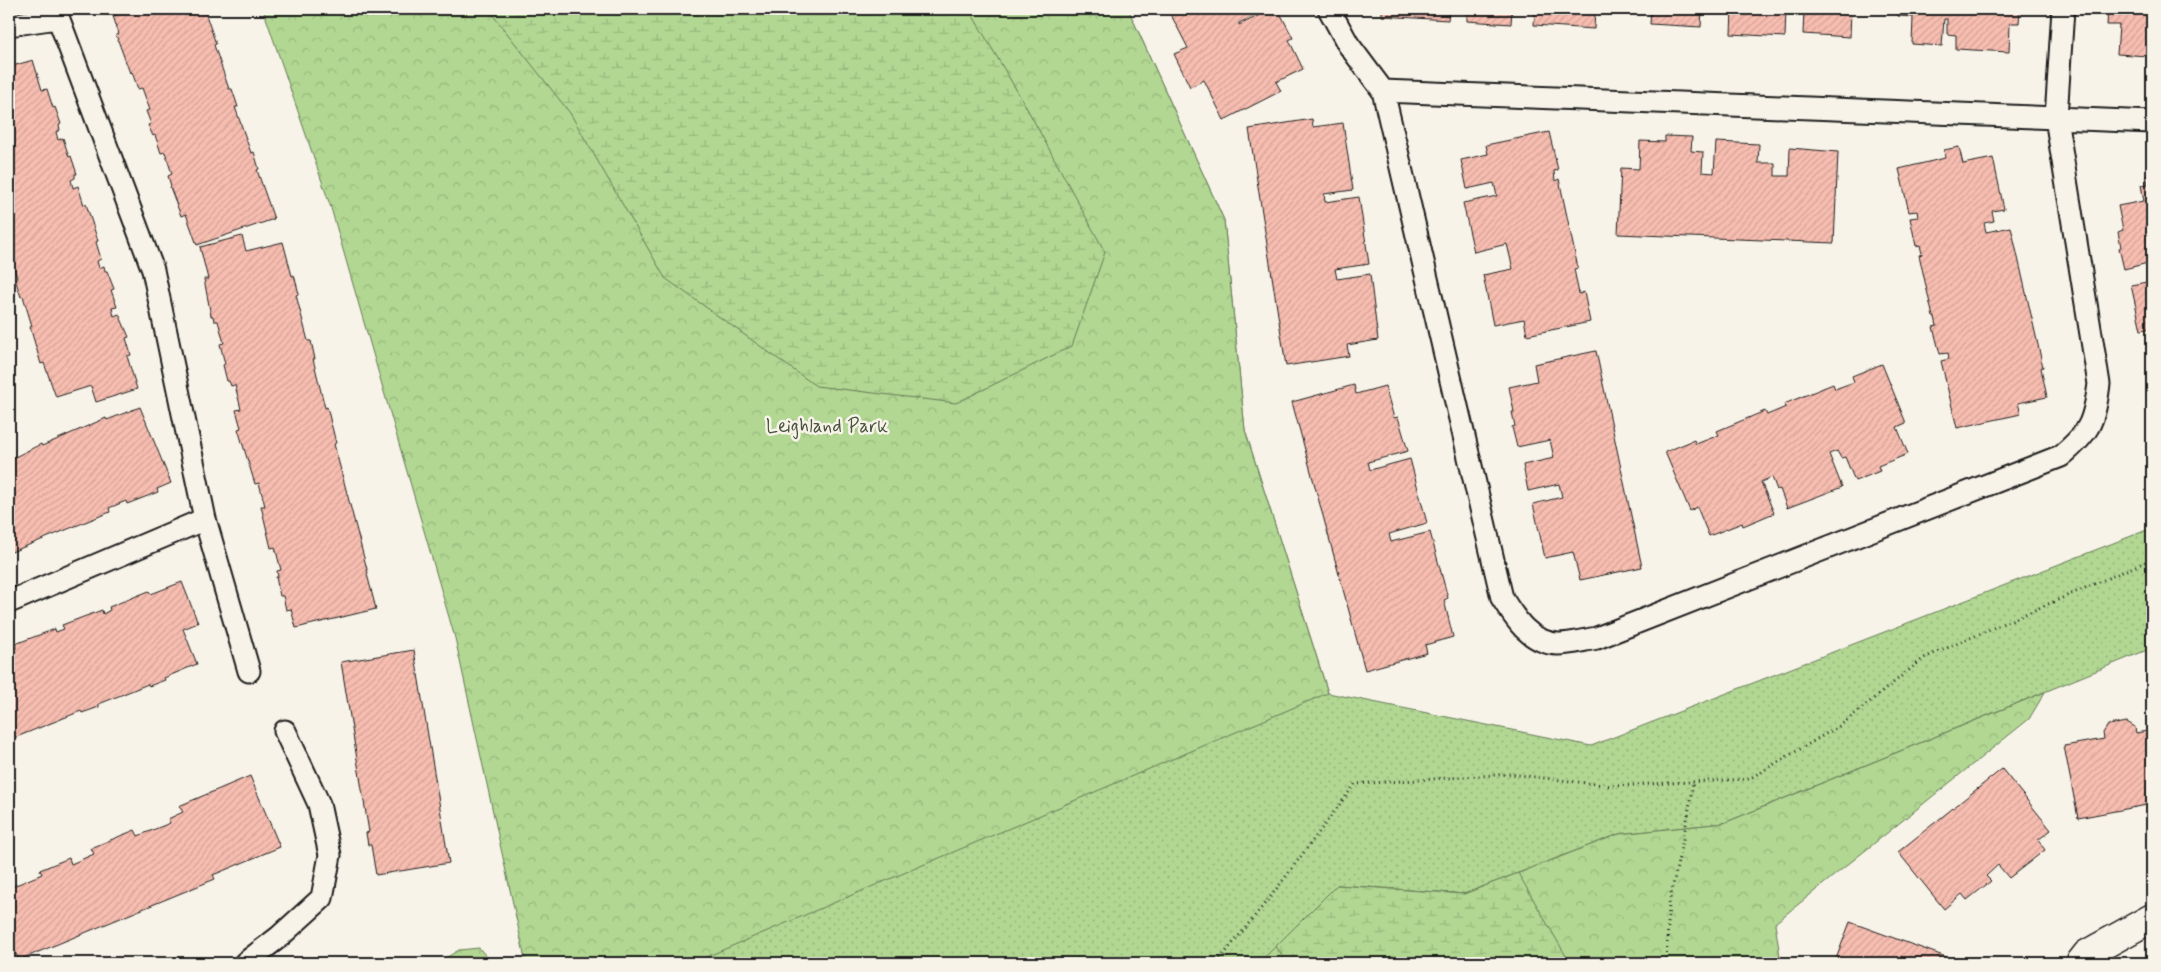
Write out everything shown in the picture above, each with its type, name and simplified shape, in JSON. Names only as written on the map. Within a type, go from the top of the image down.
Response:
[{"type":"street","points":[[2080,963],[2087,954],[2152,918]]},
{"type":"lane","points":[[1329,9],[1348,44],[1384,90],[1502,598],[1518,624],[1537,638],[1557,644],[1597,638],[2061,456],[2081,440],[2095,415],[2100,384],[2056,118],[2063,9]]},
{"type":"lane","points":[[9,25],[56,13],[153,270],[205,519],[249,671]]},
{"type":"lane","points":[[1384,90],[2152,122]]},
{"type":"lane","points":[[9,602],[205,519]]},
{"type":"lane","points":[[245,963],[279,937],[322,898],[330,855],[319,804],[285,731]]},
{"type":"path","points":[[1217,963],[1275,891],[1355,784],[1510,774],[1612,786],[1749,779],[1841,725],[1924,658],[2152,559]]},
{"type":"path","points":[[1666,963],[1669,904],[1693,782]]},
{"type":"green space","name":"Leighland Park","points":[[263,9],[1128,9],[1224,220],[1245,430],[1328,693],[692,963],[526,963],[455,638],[331,208]]},
{"type":"green space","points":[[488,9],[973,9],[973,16],[1024,103],[1105,252],[1072,346],[956,403],[816,386],[665,278],[570,113]]},
{"type":"green space","points":[[1128,9],[1224,220],[1245,430],[1328,693],[1591,746],[2152,528],[2152,648],[1724,823],[1619,834],[1464,894],[1337,885],[1259,963],[690,963]]},
{"type":"green space","points":[[2045,692],[2029,719],[1775,923],[1781,963],[1259,963],[1337,885],[1465,894],[1619,834],[1724,823]]},
{"type":"green space","points":[[1518,873],[1570,963],[1287,963],[1276,946],[1337,885],[1464,894]]},
{"type":"green space","points":[[479,948],[492,963],[437,963],[459,950]]},
{"type":"building","points":[[115,9],[204,9],[229,89],[232,89],[238,107],[235,107],[251,153],[254,152],[259,169],[257,170],[274,219],[197,245],[186,214],[181,216],[170,187],[168,176],[172,174],[165,152],[161,153],[155,135],[153,136],[148,125],[151,124],[146,111],[150,110],[142,88],[138,89],[132,72],[130,73],[116,35],[119,34],[113,16],[117,15]]},
{"type":"building","points":[[1168,9],[1268,9],[1239,23],[1239,25],[1273,9],[1278,9],[1293,38],[1289,40],[1303,69],[1276,82],[1281,91],[1224,120],[1204,80],[1190,87],[1174,54],[1188,48]]},
{"type":"building","points":[[1382,9],[1449,9],[1448,20],[1382,16]]},
{"type":"building","points":[[1467,9],[1512,9],[1511,24],[1467,21]]},
{"type":"building","points":[[1535,9],[1595,9],[1594,29],[1534,25]]},
{"type":"building","points":[[1651,9],[1702,9],[1701,27],[1650,24]]},
{"type":"building","points":[[1732,9],[1786,9],[1785,37],[1731,34]]},
{"type":"building","points":[[1804,9],[1851,9],[1850,37],[1803,34]]},
{"type":"building","points":[[1899,9],[2020,9],[2019,23],[2010,23],[2009,52],[1956,49],[1956,35],[1947,34],[1947,19],[1944,19],[1942,46],[1912,44],[1913,17],[1898,16]]},
{"type":"building","points":[[2108,9],[2152,9],[2152,60],[2148,60],[2148,56],[2117,54],[2119,25],[2107,25]]},
{"type":"building","points":[[33,60],[42,90],[47,89],[61,124],[59,125],[60,130],[56,132],[58,140],[63,138],[77,174],[71,180],[73,188],[78,186],[84,205],[86,204],[98,241],[96,242],[101,259],[97,261],[99,268],[104,266],[114,289],[111,290],[117,307],[112,308],[114,316],[119,314],[129,337],[126,338],[131,355],[127,356],[137,389],[96,402],[91,386],[56,397],[44,363],[41,364],[23,296],[21,297],[15,279],[17,278],[9,251],[9,67]]},
{"type":"building","points":[[1312,119],[1313,127],[1343,123],[1353,190],[1324,194],[1325,202],[1359,197],[1369,264],[1335,269],[1337,279],[1370,274],[1378,340],[1347,345],[1349,356],[1286,366],[1249,129]]},
{"type":"building","points":[[1549,132],[1558,170],[1554,171],[1555,181],[1559,179],[1578,268],[1574,269],[1579,294],[1584,292],[1590,322],[1527,335],[1524,319],[1493,325],[1483,275],[1513,269],[1507,244],[1474,252],[1463,203],[1497,196],[1494,183],[1467,189],[1461,160],[1488,154],[1486,145]]},
{"type":"building","points":[[1665,136],[1692,137],[1691,151],[1703,152],[1702,172],[1714,173],[1716,142],[1759,144],[1758,163],[1775,163],[1775,176],[1789,176],[1790,148],[1838,152],[1834,243],[1618,234],[1621,168],[1639,169],[1640,141],[1665,142]]},
{"type":"building","points":[[1959,147],[1963,164],[1993,158],[2004,209],[1992,211],[1994,221],[1984,223],[1986,232],[2011,227],[2043,367],[2041,368],[2047,397],[2018,403],[2021,414],[1957,428],[1941,361],[1949,359],[1948,353],[1940,354],[1933,327],[1937,326],[1935,317],[1933,317],[1919,255],[1922,254],[1920,245],[1916,246],[1910,218],[1918,217],[1917,211],[1909,212],[1899,169],[1945,158],[1944,150]]},
{"type":"building","points":[[2152,174],[2152,262],[2124,269],[2119,248],[2121,247],[2118,232],[2123,230],[2118,206],[2144,201],[2141,185],[2148,184],[2146,176]]},
{"type":"building","points":[[242,236],[246,251],[283,242],[299,294],[296,295],[308,341],[311,341],[315,359],[313,359],[325,408],[327,407],[336,443],[334,444],[376,609],[296,628],[291,609],[286,610],[283,596],[280,596],[276,577],[278,577],[277,571],[281,570],[275,547],[271,548],[261,506],[265,506],[259,483],[255,484],[238,429],[241,428],[236,410],[241,409],[235,385],[231,386],[229,381],[227,381],[220,344],[224,343],[218,321],[214,321],[213,316],[211,316],[204,279],[208,279],[200,247]]},
{"type":"building","points":[[2152,281],[2152,328],[2141,330],[2131,285]]},
{"type":"building","points":[[1596,351],[1642,567],[1580,580],[1573,552],[1545,558],[1533,504],[1562,497],[1559,484],[1528,491],[1523,465],[1554,458],[1550,440],[1517,447],[1512,427],[1515,426],[1512,412],[1514,412],[1509,387],[1537,381],[1534,364]]},
{"type":"building","points":[[1882,364],[1906,423],[1897,427],[1908,454],[1878,466],[1880,471],[1855,481],[1845,457],[1841,458],[1837,451],[1829,454],[1842,487],[1787,508],[1780,489],[1777,490],[1772,477],[1761,482],[1774,513],[1743,526],[1742,523],[1709,536],[1697,507],[1690,511],[1665,452],[1694,440],[1696,444],[1719,435],[1717,431],[1765,411],[1767,415],[1786,407],[1784,404],[1833,384],[1835,389],[1854,382],[1852,376]]},
{"type":"building","points":[[1354,385],[1356,394],[1385,386],[1394,418],[1398,417],[1408,451],[1368,462],[1370,470],[1410,459],[1427,523],[1389,534],[1391,542],[1430,532],[1448,598],[1444,600],[1453,637],[1425,645],[1427,653],[1365,670],[1292,402]]},
{"type":"building","points":[[140,407],[171,483],[157,489],[158,492],[127,504],[126,501],[109,508],[110,512],[9,553],[9,460],[41,444],[42,446],[106,418],[107,420]]},
{"type":"building","points":[[182,582],[198,623],[183,629],[197,664],[164,678],[165,680],[149,686],[148,684],[99,704],[99,707],[82,713],[81,711],[9,740],[9,649],[10,651],[16,648],[15,644],[55,629],[56,632],[64,629],[62,625],[102,610],[103,614],[110,610],[109,607],[149,591],[151,594]]},
{"type":"building","points":[[414,650],[449,863],[376,875],[371,845],[368,845],[366,833],[369,832],[341,662]]},
{"type":"building","points":[[2127,722],[2135,727],[2136,733],[2152,730],[2152,804],[2078,818],[2064,746],[2104,739],[2103,733],[2108,725]]},
{"type":"building","points":[[2002,769],[2051,830],[2038,840],[2045,850],[2009,878],[1998,865],[1986,876],[1991,881],[1967,900],[1962,894],[1944,909],[1898,852]]},
{"type":"building","points":[[250,776],[280,847],[213,875],[215,879],[19,960],[15,952],[9,954],[9,888],[42,874],[40,870],[69,858],[71,864],[94,854],[91,848],[135,830],[138,836],[170,823],[168,819],[183,812],[179,806]]},
{"type":"building","points":[[1850,922],[1957,961],[1956,963],[1844,963],[1836,959]]}]
